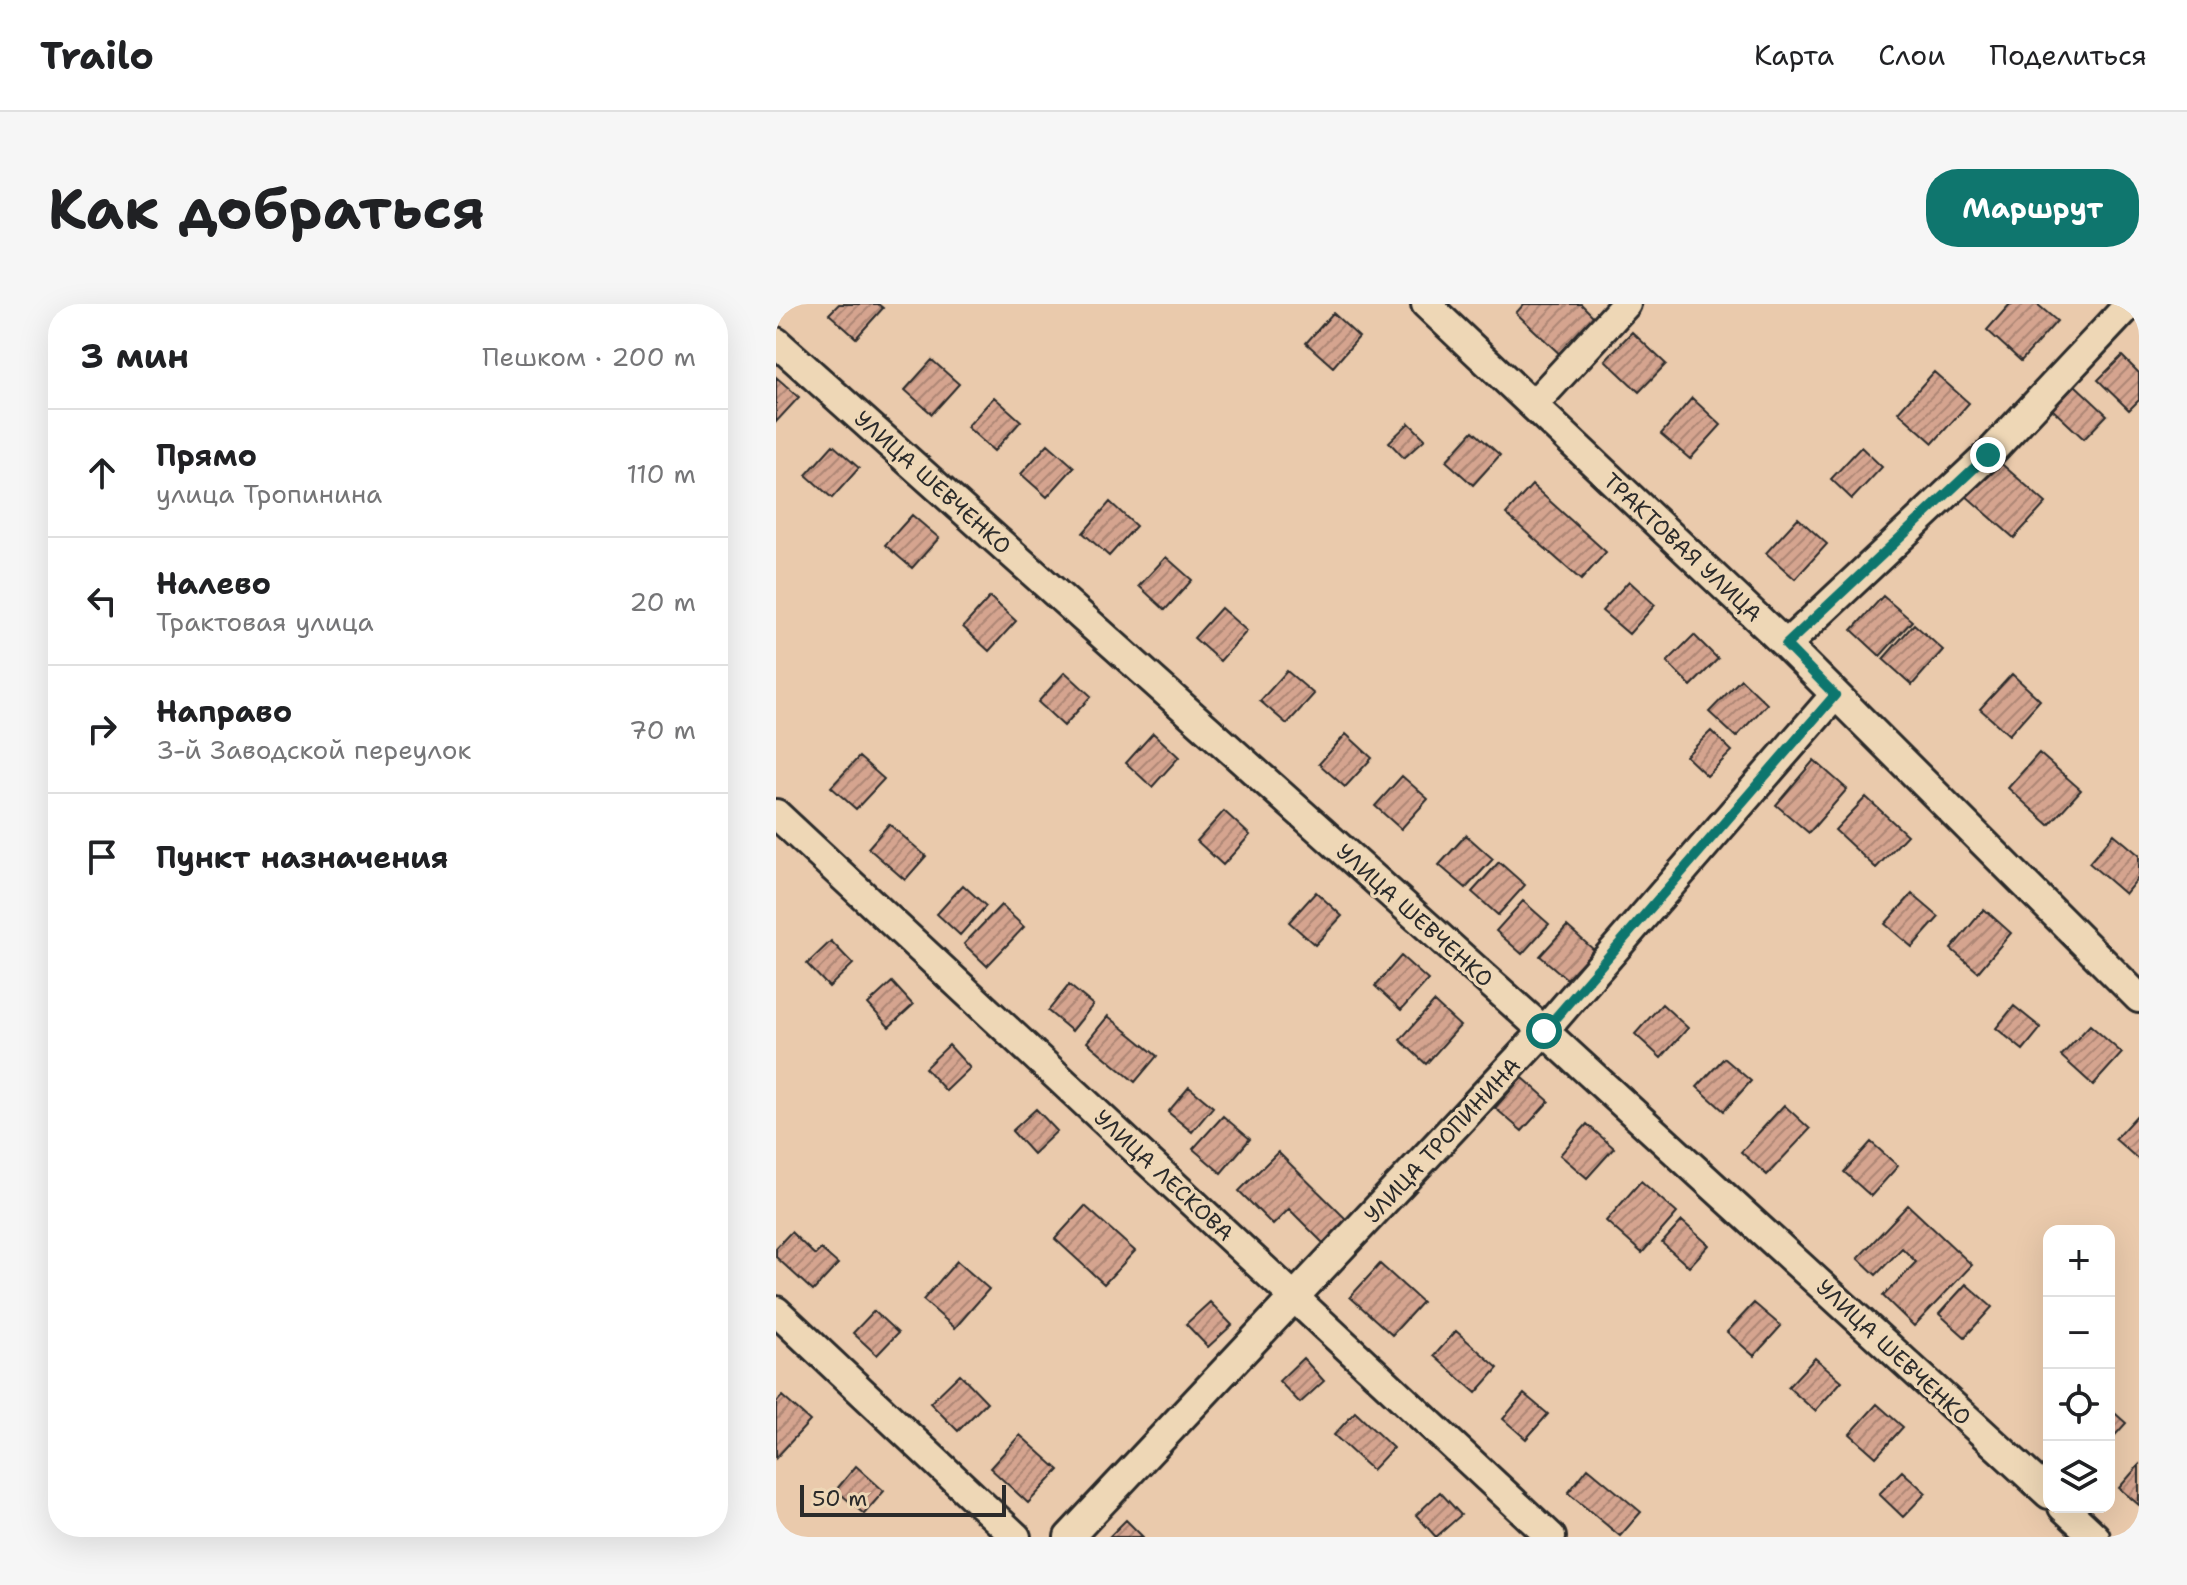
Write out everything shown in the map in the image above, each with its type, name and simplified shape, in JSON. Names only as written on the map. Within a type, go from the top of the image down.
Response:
[{"type":"street","name":"ТРАКТОВАЯ УЛИЦА","points":[[1426,304],[1786,645],[2134,983]]},
{"type":"street","points":[[1533,405],[1626,304]]},
{"type":"street","points":[[1786,645],[1988,455],[2130,304]]},
{"type":"street","name":"УЛИЦА ШЕВЧЕНКО","points":[[776,342],[1544,1031],[2043,1488]]},
{"type":"street","name":"УЛИЦА ТРОПИНИНА","points":[[1069,1537],[1544,1031],[1835,695]]},
{"type":"street","name":"УЛИЦА ЛЕСКОВА","points":[[776,814],[1551,1537]]},
{"type":"street","points":[[776,1311],[1016,1537]]},
{"type":"street","points":[[2069,1513],[2095,1537]]},
{"type":"building","points":[[839,304],[878,304],[883,308],[856,338],[829,314]]},
{"type":"building","points":[[1524,304],[1581,304],[1600,323],[1565,359],[1516,313]]},
{"type":"building","points":[[2010,304],[2037,304],[2057,321],[2021,361],[1987,330]]},
{"type":"building","points":[[1333,313],[1359,337],[1333,367],[1306,343]]},
{"type":"building","points":[[1632,332],[1666,364],[1639,392],[1605,360]]},
{"type":"building","points":[[2122,356],[2139,373],[2139,400],[2129,410],[2098,380]]},
{"type":"building","points":[[932,360],[959,384],[932,414],[905,390]]},
{"type":"building","points":[[1934,372],[1969,403],[1933,443],[1898,412]]},
{"type":"building","points":[[776,377],[799,397],[776,422]]},
{"type":"building","points":[[2075,385],[2107,415],[2084,439],[2052,409]]},
{"type":"building","points":[[994,397],[1021,421],[994,451],[967,427]]},
{"type":"building","points":[[1692,398],[1721,425],[1690,459],[1661,434]]},
{"type":"building","points":[[1409,423],[1425,439],[1404,458],[1389,442]]},
{"type":"building","points":[[1473,431],[1500,455],[1473,485],[1446,461]]},
{"type":"building","points":[[1048,444],[1074,467],[1047,497],[1021,474]]},
{"type":"building","points":[[833,445],[859,468],[832,498],[806,475]]},
{"type":"building","points":[[1861,447],[1882,467],[1852,499],[1831,479]]},
{"type":"building","points":[[1996,459],[2046,503],[2014,538],[1965,495]]},
{"type":"building","points":[[1532,485],[1606,552],[1581,580],[1506,514]]},
{"type":"building","points":[[1110,502],[1136,526],[1109,556],[1083,533]]},
{"type":"building","points":[[912,515],[939,538],[912,568],[885,545]]},
{"type":"building","points":[[1798,518],[1827,544],[1795,579],[1766,553]]},
{"type":"building","points":[[1166,557],[1192,580],[1165,610],[1139,586]]},
{"type":"building","points":[[1629,581],[1655,605],[1629,634],[1602,611]]},
{"type":"building","points":[[1883,596],[1912,621],[1880,656],[1852,630]]},
{"type":"building","points":[[990,597],[1016,621],[989,651],[963,627]]},
{"type":"building","points":[[1221,608],[1247,631],[1220,661],[1194,638]]},
{"type":"building","points":[[1914,624],[1943,650],[1912,685],[1883,659]]},
{"type":"building","points":[[1694,635],[1718,659],[1691,686],[1667,662]]},
{"type":"building","points":[[1287,671],[1314,694],[1287,724],[1260,701]]},
{"type":"building","points":[[1065,672],[1091,696],[1064,726],[1038,702]]},
{"type":"building","points":[[2012,674],[2040,700],[2009,735],[1980,709]]},
{"type":"building","points":[[1741,679],[1767,704],[1736,737],[1709,712]]},
{"type":"building","points":[[1711,731],[1732,751],[1707,776],[1686,756]]},
{"type":"building","points":[[1153,733],[1179,757],[1152,787],[1126,763]]},
{"type":"building","points":[[1346,734],[1372,758],[1345,787],[1319,764]]},
{"type":"building","points":[[2039,753],[2081,790],[2049,825],[2008,788]]},
{"type":"building","points":[[859,757],[884,779],[856,809],[831,787]]},
{"type":"building","points":[[1814,760],[1847,789],[1809,833],[1776,805]]},
{"type":"building","points":[[1402,776],[1428,799],[1401,829],[1375,806]]},
{"type":"building","points":[[1866,797],[1907,835],[1876,868],[1835,830]]},
{"type":"building","points":[[1224,811],[1250,835],[1223,865],[1197,841]]},
{"type":"building","points":[[889,824],[926,856],[905,880],[868,848]]},
{"type":"building","points":[[2114,834],[2139,855],[2139,877],[2125,894],[2089,863]]},
{"type":"building","points":[[1466,835],[1493,859],[1466,888],[1439,865]]},
{"type":"building","points":[[1499,862],[1525,885],[1498,915],[1472,892]]},
{"type":"building","points":[[963,885],[986,906],[960,935],[937,914]]},
{"type":"building","points":[[1316,892],[1342,916],[1315,945],[1289,922]]},
{"type":"building","points":[[1912,894],[1939,917],[1912,947],[1885,924]]},
{"type":"building","points":[[1523,901],[1549,924],[1522,954],[1496,931]]},
{"type":"building","points":[[1001,905],[1024,927],[987,966],[964,944]]},
{"type":"building","points":[[1984,909],[2011,933],[1978,972],[1951,949]]},
{"type":"building","points":[[1567,926],[1594,950],[1567,979],[1540,956]]},
{"type":"building","points":[[831,941],[853,964],[829,987],[807,964]]},
{"type":"building","points":[[1401,956],[1428,980],[1401,1010],[1375,986]]},
{"type":"building","points":[[892,982],[913,1005],[889,1027],[868,1004]]},
{"type":"building","points":[[1069,985],[1093,1005],[1072,1031],[1048,1011]]},
{"type":"building","points":[[1434,1002],[1460,1026],[1426,1064],[1400,1040]]},
{"type":"building","points":[[1662,1004],[1688,1028],[1661,1058],[1635,1034]]},
{"type":"building","points":[[2014,1006],[2041,1028],[2023,1050],[1996,1028]]},
{"type":"building","points":[[1108,1016],[1157,1056],[1135,1082],[1087,1042]]},
{"type":"building","points":[[2090,1025],[2122,1053],[2093,1085],[2061,1056]]},
{"type":"building","points":[[949,1045],[970,1068],[946,1091],[925,1068]]},
{"type":"building","points":[[1724,1058],[1751,1081],[1724,1111],[1697,1087]]},
{"type":"building","points":[[1522,1077],[1549,1101],[1522,1131],[1495,1108]]},
{"type":"building","points":[[1189,1087],[1213,1107],[1192,1132],[1168,1112]]},
{"type":"building","points":[[1784,1105],[1810,1129],[1767,1175],[1741,1152]]},
{"type":"building","points":[[1036,1109],[1057,1131],[1033,1154],[1012,1131]]},
{"type":"building","points":[[2139,1113],[2139,1160],[2115,1139]]},
{"type":"building","points":[[1223,1116],[1250,1139],[1221,1173],[1193,1149]]},
{"type":"building","points":[[1587,1124],[1614,1148],[1587,1178],[1560,1155]]},
{"type":"building","points":[[1871,1142],[1898,1166],[1871,1196],[1844,1172]]},
{"type":"building","points":[[1278,1152],[1348,1221],[1325,1245],[1289,1209],[1273,1225],[1239,1191]]},
{"type":"building","points":[[1641,1181],[1677,1213],[1642,1253],[1606,1221]]},
{"type":"building","points":[[1908,1205],[1972,1265],[1914,1326],[1883,1296],[1916,1262],[1902,1248],[1876,1275],[1858,1258]]},
{"type":"building","points":[[1085,1206],[1135,1251],[1104,1284],[1055,1239]]},
{"type":"building","points":[[1682,1221],[1709,1245],[1689,1267],[1662,1243]]},
{"type":"building","points":[[791,1232],[815,1255],[821,1249],[838,1264],[813,1291],[776,1257],[776,1248]]},
{"type":"building","points":[[957,1261],[989,1289],[955,1328],[923,1300]]},
{"type":"building","points":[[1380,1264],[1422,1302],[1392,1335],[1350,1297]]},
{"type":"building","points":[[1966,1284],[1992,1307],[1965,1337],[1939,1314]]},
{"type":"building","points":[[1210,1302],[1232,1325],[1208,1347],[1186,1324]]},
{"type":"building","points":[[1754,1303],[1781,1326],[1754,1356],[1727,1332]]},
{"type":"building","points":[[874,1311],[898,1333],[877,1355],[853,1333]]},
{"type":"building","points":[[1456,1331],[1498,1368],[1476,1393],[1434,1356]]},
{"type":"building","points":[[1303,1358],[1324,1381],[1300,1403],[1279,1381]]},
{"type":"building","points":[[1815,1358],[1842,1381],[1815,1411],[1788,1387]]},
{"type":"building","points":[[960,1374],[987,1402],[958,1431],[930,1403]]},
{"type":"building","points":[[1524,1394],[1548,1414],[1526,1439],[1503,1419]]},
{"type":"building","points":[[782,1396],[810,1421],[776,1458],[776,1403]]},
{"type":"building","points":[[1877,1404],[1903,1427],[1876,1457],[1850,1434]]},
{"type":"building","points":[[1355,1412],[1393,1448],[1372,1470],[1334,1435]]},
{"type":"building","points":[[2115,1413],[2126,1423],[2115,1435]]},
{"type":"building","points":[[1020,1435],[1059,1470],[1028,1503],[990,1468]]},
{"type":"building","points":[[2139,1465],[2139,1505],[2119,1488]]},
{"type":"building","points":[[856,1466],[884,1491],[864,1514],[836,1490]]},
{"type":"building","points":[[1588,1468],[1641,1512],[1620,1536],[1568,1493]]},
{"type":"building","points":[[1902,1471],[1926,1493],[1903,1517],[1879,1494]]},
{"type":"building","points":[[1440,1492],[1461,1515],[1436,1537],[1416,1515]]},
{"type":"building","points":[[1126,1520],[1143,1537],[1109,1537]]},
{"type":"route","points":[[1544,1031],[1835,695],[1786,645],[1988,455]]}]
